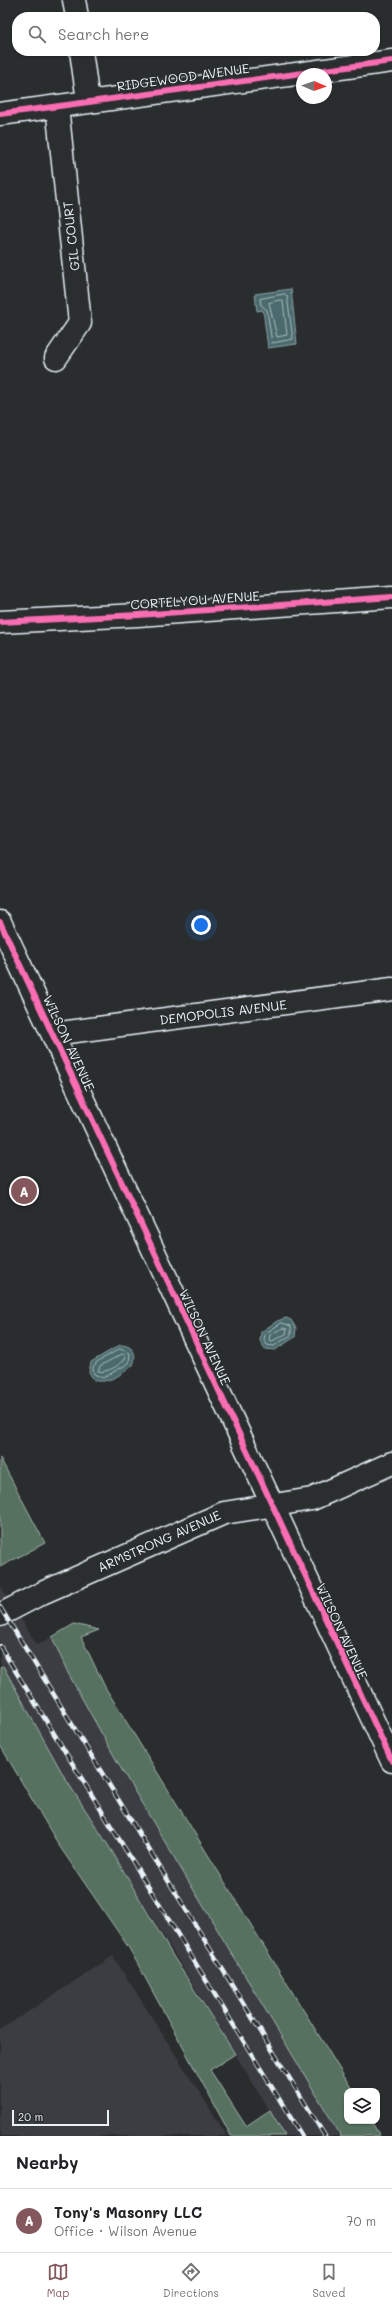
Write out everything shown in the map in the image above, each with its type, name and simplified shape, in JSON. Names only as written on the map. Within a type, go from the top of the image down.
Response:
[{"type":"street","points":[[74,0],[75,12]]},
{"type":"street","points":[[82,56],[88,101]]},
{"type":"street","name":"RIDGEWOOD AVENUE","points":[[0,114],[392,61]]},
{"type":"street","name":"GIL COURT","points":[[56,358],[80,323],[57,106]]},
{"type":"street","name":"CORTELYOU AVENUE","points":[[0,622],[146,614],[392,597]]},
{"type":"street","name":"WILSON AVENUE","points":[[0,922],[271,1505],[392,1761]]},
{"type":"street","name":"DEMOPOLIS AVENUE","points":[[53,1034],[392,990]]},
{"type":"street","name":"ARMSTRONG AVENUE","points":[[0,1615],[42,1592],[224,1513],[312,1499],[392,1463]]},
{"type":"shaded area","points":[[0,1585],[37,1645],[52,1637],[68,1673],[123,1772],[341,2136],[285,2136],[113,1853],[65,1778],[0,1662]]},
{"type":"shaded area","points":[[113,1956],[227,2136],[0,2136],[0,2030]]},
{"type":"green space","points":[[0,1458],[45,1543],[0,1567]]},
{"type":"green space","points":[[74,1624],[99,1630],[81,1637],[105,1687],[351,2088],[344,2088],[344,2124],[373,2124],[380,2136],[341,2136],[123,1772],[68,1673],[52,1637]]},
{"type":"green space","points":[[3,1666],[65,1778],[113,1853],[173,1956],[235,2054],[210,2070],[246,2126],[270,2110],[285,2136],[231,2136],[129,1948],[60,1847],[0,1745],[0,1668]]},
{"type":"water","points":[[291,289],[297,344],[268,348],[263,310],[257,311],[255,294]]},
{"type":"water","points":[[286,1318],[291,1320],[296,1328],[295,1337],[275,1350],[265,1349],[260,1341],[261,1332],[277,1321]]},
{"type":"water","points":[[120,1345],[128,1346],[133,1350],[135,1357],[133,1365],[120,1375],[110,1380],[94,1380],[89,1372],[91,1362]]},
{"type":"railway","points":[[0,1607],[325,2136]]},
{"type":"railway","points":[[0,1646],[302,2136]]},
{"type":"cycle path","points":[[0,114],[392,61]]},
{"type":"cycle path","points":[[0,622],[138,615],[392,597]]},
{"type":"cycle path","points":[[0,922],[392,1761]]},
{"type":"place","name":"Tony's Masonry LLC","points":[[24,1191]]}]
